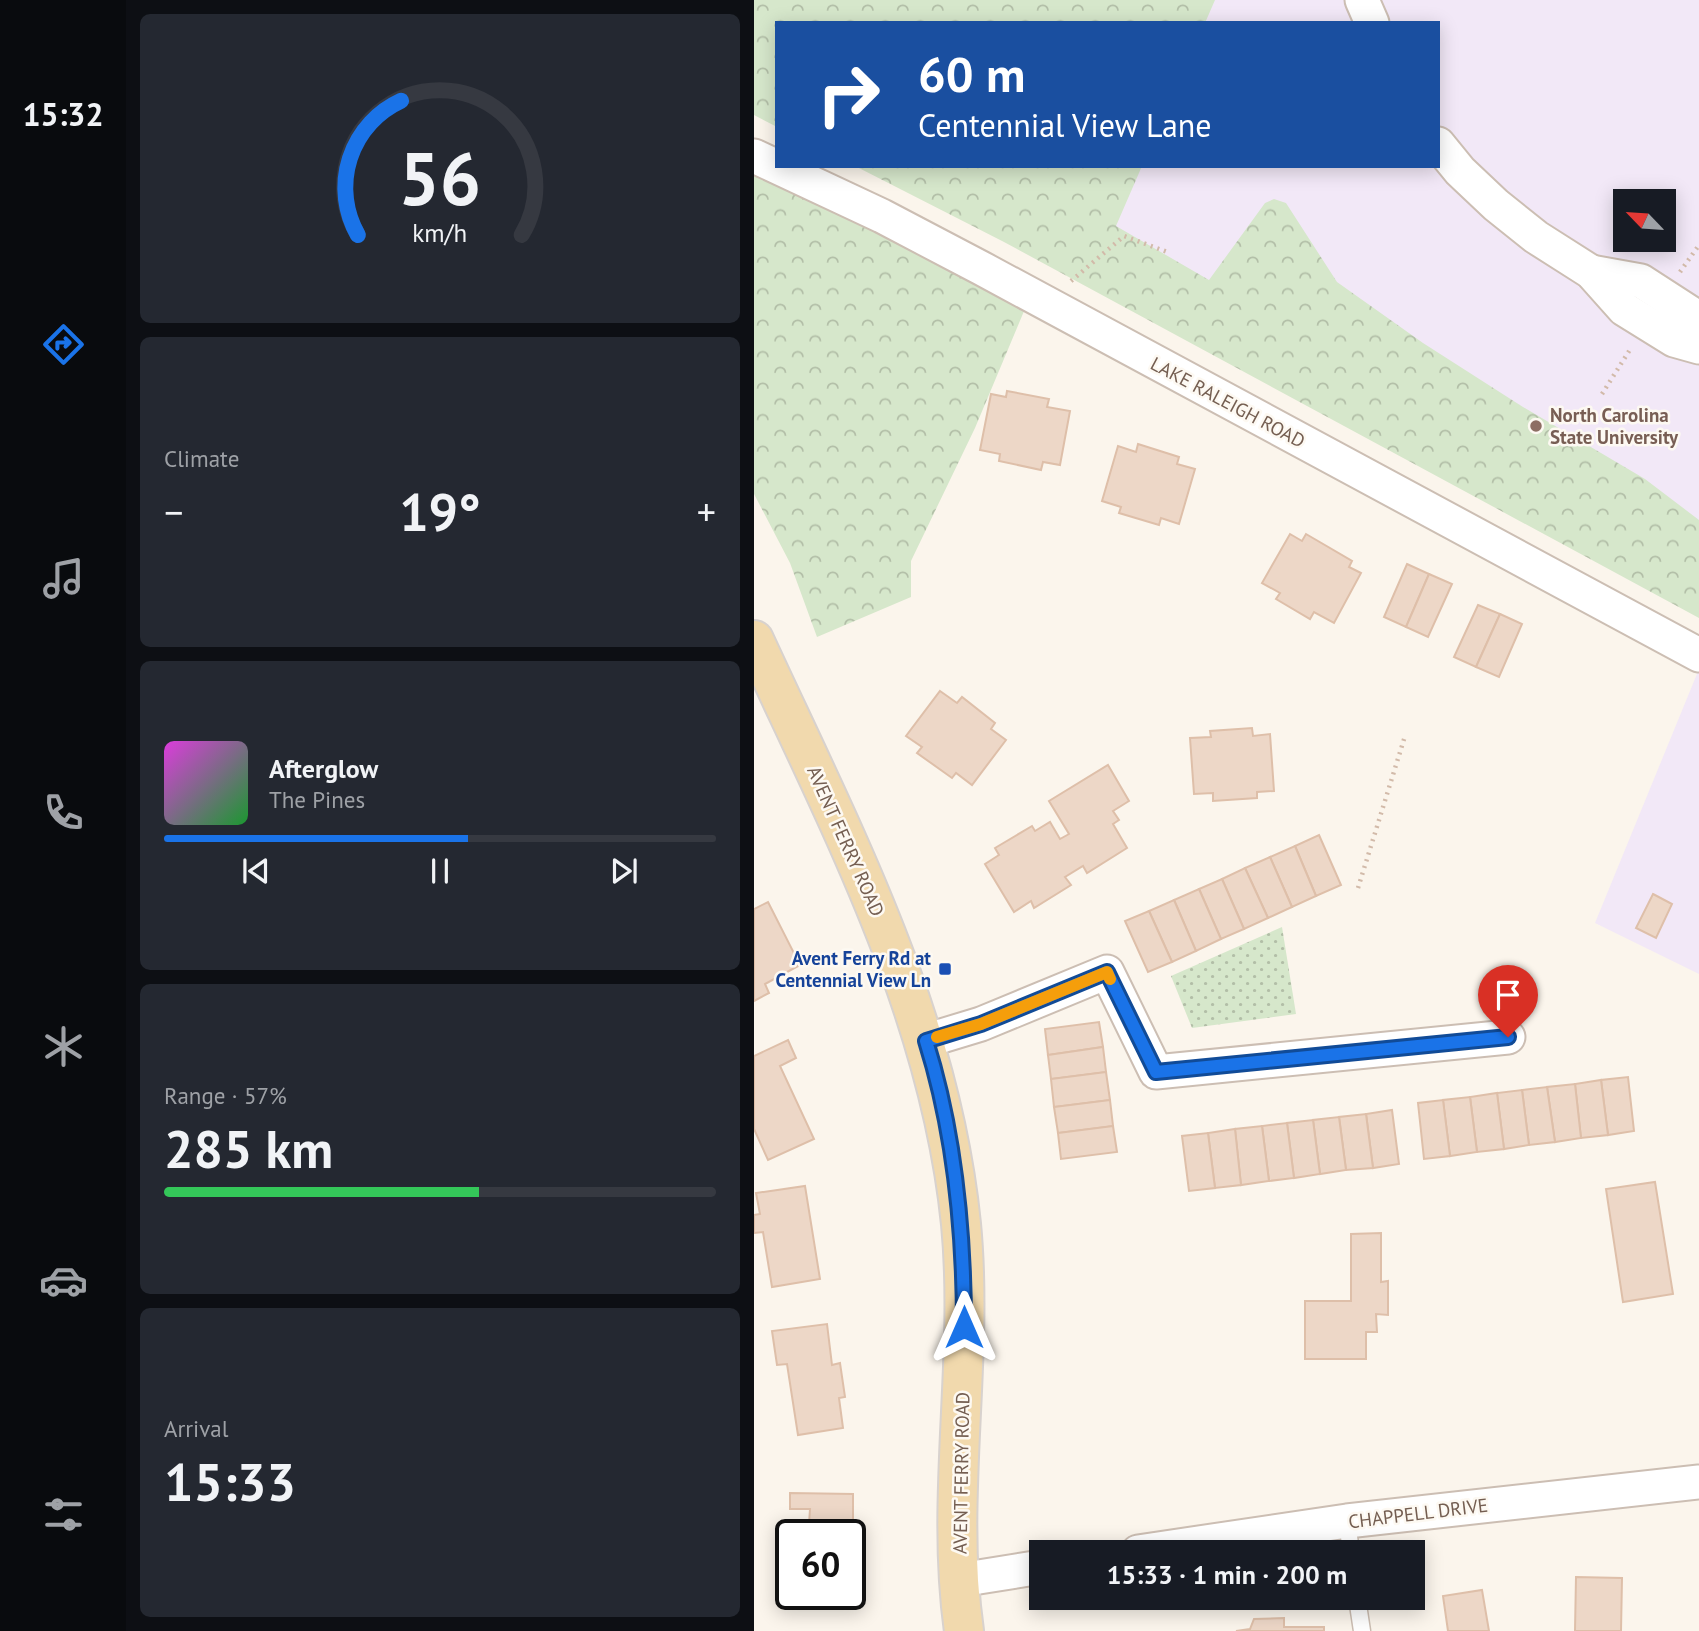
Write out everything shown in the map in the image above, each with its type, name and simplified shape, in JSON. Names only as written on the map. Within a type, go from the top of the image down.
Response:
[{"type":"main road","name":"AVENT FERRY ROAD","points":[[754,640],[885,927],[926,1041],[954,1169],[963,1259],[960,1580],[964,1631]]},
{"type":"street","points":[[1362,0],[1371,21]]},
{"type":"street","points":[[1440,146],[1460,171],[1496,205],[1536,237],[1591,272],[1624,309],[1674,340],[1699,347]]},
{"type":"street","name":"LAKE RALEIGH ROAD","points":[[754,156],[775,166]]},
{"type":"street","name":"LAKE RALEIGH ROAD","points":[[780,168],[882,216],[1699,655]]},
{"type":"street","points":[[1591,272],[1641,281],[1699,321]]},
{"type":"street","points":[[926,1041],[981,1024],[1107,972],[1156,1072],[1508,1037]]},
{"type":"street","name":"CHAPPELL DRIVE","points":[[1307,1540],[1349,1537],[1699,1482]]},
{"type":"street","points":[[960,1580],[1029,1569]]},
{"type":"lane","points":[[1359,1610],[1362,1631]]},
{"type":"path","points":[[1040,300],[1078,276],[1124,236],[1170,253]]},
{"type":"path","points":[[1674,282],[1699,245]]},
{"type":"path","points":[[1602,394],[1637,339]]},
{"type":"path","points":[[1358,888],[1405,736]]},
{"type":"shaded area","name":"North Carolina State University","points":[[754,0],[1699,0],[1699,613],[923,168],[1440,168],[1440,21],[775,21]]},
{"type":"shaded area","points":[[1699,669],[1699,974],[1595,923]]},
{"type":"green space","points":[[754,0],[1215,0],[1206,21],[775,21],[775,126],[754,115]]},
{"type":"green space","points":[[859,168],[1141,168],[1116,226],[1209,280],[1265,203],[1274,199],[1286,203],[1337,282],[1423,343],[1523,407],[1645,479],[1699,520],[1699,618],[1004,242]]},
{"type":"green space","points":[[754,170],[1027,304],[975,428],[911,561],[911,597],[817,637],[790,563],[754,494]]},
{"type":"green space","points":[[1282,927],[1296,1014],[1192,1028],[1171,976]]},
{"type":"building","points":[[1007,391],[1049,399],[1047,407],[1070,411],[1060,465],[1043,462],[1041,470],[999,461],[1000,454],[980,450],[991,394],[1006,397]]},
{"type":"building","points":[[1138,444],[1179,457],[1177,464],[1195,469],[1179,524],[1161,518],[1159,525],[1119,513],[1121,507],[1102,501],[1118,446],[1136,452]]},
{"type":"building","points":[[1290,534],[1302,541],[1306,534],[1352,561],[1349,567],[1361,573],[1334,623],[1314,612],[1310,619],[1276,599],[1280,593],[1262,583]]},
{"type":"building","points":[[1407,564],[1429,574],[1406,627],[1384,617]]},
{"type":"building","points":[[1429,574],[1452,584],[1428,637],[1406,627]]},
{"type":"building","points":[[1478,605],[1500,614],[1476,667],[1454,657]]},
{"type":"building","points":[[1500,614],[1522,624],[1499,677],[1476,667]]},
{"type":"building","points":[[940,691],[957,703],[962,697],[995,723],[991,729],[1006,740],[972,785],[956,773],[952,778],[917,753],[922,747],[906,736]]},
{"type":"building","points":[[1252,728],[1253,736],[1270,734],[1274,791],[1257,792],[1257,798],[1213,801],[1213,793],[1194,794],[1190,738],[1211,737],[1210,731]]},
{"type":"building","points":[[1108,765],[1129,801],[1113,811],[1119,820],[1113,824],[1127,848],[1087,873],[1083,866],[1065,877],[1071,885],[1034,908],[1031,901],[1014,912],[985,864],[999,855],[995,848],[1032,826],[1035,831],[1050,822],[1060,839],[1069,834],[1049,801]]},
{"type":"building","points":[[1319,835],[1341,885],[1316,896],[1295,846]]},
{"type":"building","points":[[1295,846],[1316,896],[1292,907],[1270,857]]},
{"type":"building","points":[[1270,857],[1292,907],[1268,918],[1245,868]]},
{"type":"building","points":[[1245,868],[1268,918],[1244,929],[1222,879]]},
{"type":"building","points":[[1222,879],[1244,929],[1221,939],[1199,889]]},
{"type":"building","points":[[1199,889],[1221,939],[1196,951],[1174,900]]},
{"type":"building","points":[[1653,894],[1672,904],[1656,938],[1636,928]]},
{"type":"building","points":[[1174,900],[1196,951],[1172,962],[1149,911]]},
{"type":"building","points":[[768,902],[800,965],[765,984],[769,993],[754,1001],[754,909]]},
{"type":"building","points":[[1149,911],[1172,962],[1148,972],[1125,921]]},
{"type":"building","points":[[1099,1022],[1103,1047],[1048,1055],[1045,1029]]},
{"type":"building","points":[[788,1040],[796,1058],[780,1066],[814,1139],[768,1160],[754,1129],[754,1056]]},
{"type":"building","points":[[1103,1047],[1106,1072],[1051,1079],[1048,1055]]},
{"type":"building","points":[[1106,1072],[1110,1100],[1054,1107],[1051,1079]]},
{"type":"building","points":[[1628,1077],[1634,1131],[1608,1135],[1601,1080]]},
{"type":"building","points":[[1601,1080],[1608,1135],[1581,1138],[1575,1084]]},
{"type":"building","points":[[1575,1084],[1581,1138],[1555,1142],[1547,1087]]},
{"type":"building","points":[[1547,1087],[1555,1142],[1529,1145],[1522,1090]]},
{"type":"building","points":[[1522,1090],[1529,1145],[1504,1149],[1497,1093]]},
{"type":"building","points":[[1497,1093],[1504,1149],[1477,1152],[1470,1097]]},
{"type":"building","points":[[1470,1097],[1477,1152],[1450,1156],[1443,1100]]},
{"type":"building","points":[[1110,1100],[1113,1126],[1058,1133],[1054,1107]]},
{"type":"building","points":[[1443,1100],[1450,1156],[1424,1159],[1418,1103]]},
{"type":"building","points":[[1392,1110],[1399,1164],[1373,1168],[1366,1114]]},
{"type":"building","points":[[1366,1114],[1373,1168],[1346,1170],[1339,1117]]},
{"type":"building","points":[[1339,1117],[1346,1170],[1320,1174],[1313,1120]]},
{"type":"building","points":[[1313,1120],[1320,1174],[1294,1178],[1287,1123]]},
{"type":"building","points":[[1287,1123],[1294,1178],[1269,1181],[1262,1126]]},
{"type":"building","points":[[1113,1126],[1117,1152],[1061,1159],[1058,1133]]},
{"type":"building","points":[[1262,1126],[1269,1181],[1241,1185],[1235,1129]]},
{"type":"building","points":[[1235,1129],[1241,1185],[1215,1188],[1208,1133]]},
{"type":"building","points":[[1208,1133],[1215,1188],[1189,1191],[1182,1136]]},
{"type":"building","points":[[1655,1182],[1673,1294],[1623,1302],[1606,1189]]},
{"type":"building","points":[[805,1186],[820,1279],[772,1287],[763,1232],[754,1233],[754,1215],[760,1214],[756,1193]]},
{"type":"building","points":[[1381,1233],[1381,1282],[1388,1281],[1388,1315],[1376,1314],[1377,1332],[1366,1332],[1366,1359],[1305,1359],[1305,1301],[1351,1301],[1351,1234]]},
{"type":"building","points":[[827,1324],[832,1365],[840,1363],[845,1397],[839,1398],[843,1428],[798,1435],[787,1364],[777,1365],[772,1331]]},
{"type":"building","points":[[790,1493],[853,1494],[853,1519],[809,1519],[810,1509],[790,1509]]},
{"type":"building","points":[[1576,1577],[1622,1578],[1621,1631],[1575,1631]]},
{"type":"building","points":[[1482,1590],[1489,1631],[1448,1631],[1443,1596]]},
{"type":"building","points":[[1284,1618],[1284,1627],[1324,1627],[1324,1631],[1236,1631],[1250,1629],[1254,1619]]},
{"type":"slow traffic","points":[[937,1037],[981,1024],[1107,972],[1110,979]]},
{"type":"place","name":"North Carolina State University","points":[[1536,426]]},
{"type":"place","name":"Avent Ferry Rd at Centennial View Ln","points":[[945,969]]},
{"type":"route","points":[[964,1327],[961,1225],[954,1169],[944,1111],[926,1041],[981,1024],[1107,972],[1156,1072],[1508,1037]]}]
